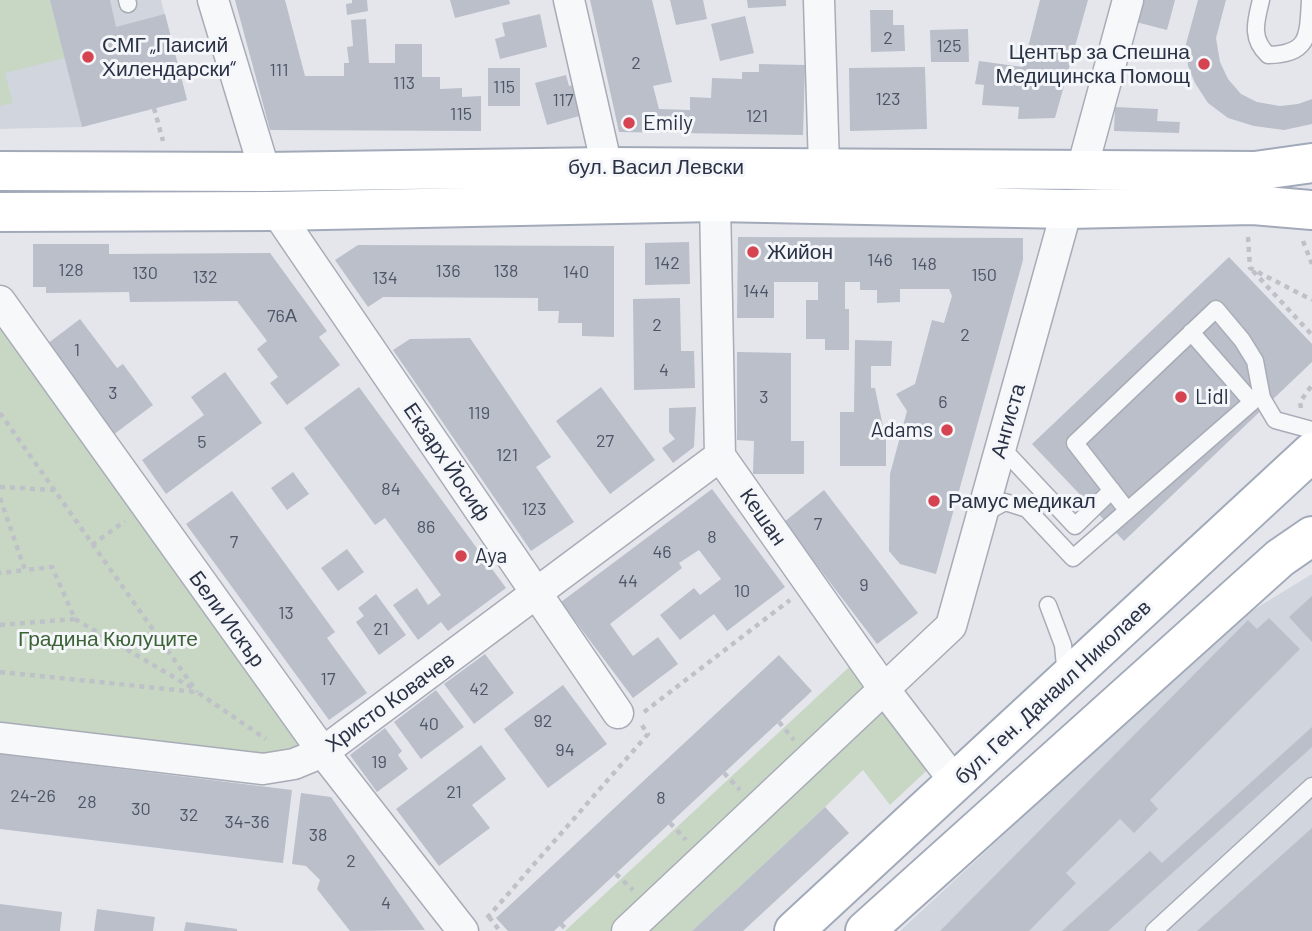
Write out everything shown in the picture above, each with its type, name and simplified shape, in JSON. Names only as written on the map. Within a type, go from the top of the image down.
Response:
[{"type":"main road","name":"бул. Васил Левски","points":[[0,171],[265,172],[607,167],[1255,171],[1312,163]]},
{"type":"main road","name":"бул. Васил Левски","points":[[0,212],[276,211],[715,202],[1068,209],[1253,205],[1307,223]]},
{"type":"main road","name":"бул. Ген. Данаил Николаев","points":[[794,931],[1312,452]]},
{"type":"main road","points":[[865,931],[1280,558],[1312,536]]},
{"type":"street","points":[[213,0],[265,172]]},
{"type":"street","points":[[569,0],[607,167]]},
{"type":"street","points":[[819,0],[824,167]]},
{"type":"street","points":[[1082,169],[1128,0]]},
{"type":"street","points":[[715,202],[720,456]]},
{"type":"street","name":"Ангиста","points":[[884,689],[951,626],[1068,209]]},
{"type":"street","name":"Екзарх Йосиф","points":[[276,211],[618,713]]},
{"type":"street","name":"Бели Искър","points":[[0,301],[323,752],[478,924]]},
{"type":"street","name":"Кешан","points":[[720,456],[884,689],[956,783]]},
{"type":"street","name":"Христо Ковачев","points":[[0,738],[263,769],[294,764],[323,752],[720,456]]},
{"type":"street","points":[[627,931],[884,689]]},
{"type":"lane","points":[[1261,0],[1256,35],[1259,47],[1268,55],[1297,51],[1305,39],[1310,0]]},
{"type":"lane","points":[[1127,510],[1075,443],[1216,309],[1242,340],[1255,361],[1262,398],[1275,420],[1312,430]]},
{"type":"lane","points":[[983,514],[1005,502],[1027,509],[1073,558],[1252,402],[1191,332]]},
{"type":"lane","points":[[1001,447],[1074,526],[1112,490]]},
{"type":"lane","points":[[1048,605],[1063,645],[1066,680]]},
{"type":"lane","points":[[1154,931],[1312,786]]},
{"type":"path","points":[[154,108],[163,141]]},
{"type":"path","points":[[1307,223],[1312,264]]},
{"type":"path","points":[[1248,236],[1250,268],[1312,335]]},
{"type":"path","points":[[1250,268],[1312,300]]},
{"type":"path","points":[[1302,415],[1300,402],[1312,385]]},
{"type":"path","points":[[0,413],[197,692]]},
{"type":"path","points":[[0,487],[55,491]]},
{"type":"path","points":[[0,498],[24,570]]},
{"type":"path","points":[[92,545],[145,505]]},
{"type":"path","points":[[0,573],[52,567],[75,619],[197,692],[263,739],[275,741]]},
{"type":"path","points":[[500,931],[478,924],[648,734],[636,718],[811,584]]},
{"type":"path","points":[[0,625],[75,619]]},
{"type":"path","points":[[0,672],[197,692]]},
{"type":"path","points":[[561,924],[568,931]]},
{"type":"shaded area","name":"СМГ „Паисий Хилендарски“","points":[[0,0],[161,0],[187,100],[82,127],[0,129]]},
{"type":"shaded area","points":[[1312,574],[1312,931],[900,931],[1232,623]]},
{"type":"green space","points":[[0,0],[50,0],[65,58],[5,73],[13,103],[0,106]]},
{"type":"green space","name":"Градина Кюлуците","points":[[0,303],[322,751],[264,767],[0,736]]},
{"type":"green space","points":[[861,656],[938,760],[890,805],[863,770],[692,931],[565,931]]},
{"type":"building","points":[[50,0],[110,0],[116,27],[165,14],[187,100],[82,127]]},
{"type":"building","points":[[235,0],[285,0],[305,76],[344,76],[344,63],[349,63],[347,47],[353,46],[351,20],[366,19],[369,63],[395,63],[395,44],[422,44],[422,77],[440,77],[440,89],[462,88],[462,97],[481,96],[481,131],[270,130]]},
{"type":"building","points":[[352,0],[367,0],[368,11],[347,15],[346,4],[352,3]]},
{"type":"building","points":[[450,0],[509,0],[510,4],[455,18]]},
{"type":"building","points":[[590,0],[652,0],[672,82],[653,86],[659,109],[690,110],[690,97],[711,98],[712,78],[742,79],[742,72],[759,72],[759,64],[805,65],[803,135],[619,132]]},
{"type":"building","points":[[670,0],[703,0],[707,19],[676,25]]},
{"type":"building","points":[[747,0],[786,0],[786,6],[748,8]]},
{"type":"building","points":[[1040,0],[1088,0],[1055,118],[1018,119],[1019,107],[982,105],[984,85],[975,84],[979,61],[1023,67]]},
{"type":"building","points":[[1142,0],[1175,0],[1167,30],[1136,22]]},
{"type":"building","name":"Център за Спешна Медицинска Помощ","points":[[1198,0],[1226,0],[1216,38],[1220,62],[1228,79],[1241,94],[1257,102],[1280,106],[1312,99],[1312,124],[1284,130],[1254,126],[1228,118],[1208,103],[1188,66],[1186,44]]},
{"type":"building","points":[[870,10],[893,10],[893,25],[904,25],[905,51],[871,52]]},
{"type":"building","points":[[540,14],[547,47],[500,59],[495,39],[505,36],[502,23]]},
{"type":"building","points":[[745,16],[754,53],[720,61],[711,24]]},
{"type":"building","points":[[968,29],[969,62],[931,62],[930,30]]},
{"type":"building","points":[[925,67],[927,129],[850,131],[849,68]]},
{"type":"building","points":[[488,68],[520,68],[520,106],[488,106]]},
{"type":"building","points":[[566,75],[569,86],[582,83],[590,113],[547,125],[535,83]]},
{"type":"building","points":[[1115,107],[1158,109],[1157,121],[1180,122],[1179,133],[1114,131]]},
{"type":"building","points":[[738,237],[1023,238],[1023,260],[936,574],[900,564],[889,551],[890,474],[907,411],[896,394],[915,384],[932,320],[944,323],[952,296],[949,289],[900,289],[900,302],[877,303],[877,290],[860,290],[860,282],[845,282],[845,309],[849,309],[849,350],[825,350],[825,339],[806,339],[806,300],[818,300],[818,282],[774,282],[774,318],[737,318]]},
{"type":"building","points":[[689,242],[690,284],[645,285],[645,243]]},
{"type":"building","points":[[33,244],[109,244],[109,254],[270,253],[327,331],[319,337],[340,365],[287,405],[270,383],[278,377],[257,349],[267,341],[237,301],[130,302],[129,292],[46,293],[46,287],[33,287]]},
{"type":"building","points":[[358,245],[614,246],[614,337],[582,336],[582,323],[558,323],[559,311],[538,311],[538,298],[383,297],[368,307],[335,260]]},
{"type":"building","points":[[1229,257],[1312,344],[1312,362],[1124,541],[1032,444]]},
{"type":"building","points":[[680,298],[681,351],[694,351],[695,388],[634,390],[633,299]]},
{"type":"building","points":[[80,319],[117,368],[123,364],[153,405],[113,435],[47,344]]},
{"type":"building","points":[[470,338],[551,457],[536,467],[574,522],[531,551],[393,350],[410,339]]},
{"type":"building","points":[[855,340],[892,341],[891,366],[871,366],[871,388],[875,388],[886,441],[886,466],[840,466],[840,412],[854,412]]},
{"type":"building","points":[[737,352],[791,353],[791,441],[804,441],[804,474],[753,474],[754,441],[737,440]]},
{"type":"building","points":[[225,372],[262,423],[166,494],[142,460],[204,415],[191,397]]},
{"type":"building","points":[[359,387],[506,588],[448,631],[441,622],[418,640],[393,605],[417,588],[428,605],[441,595],[385,518],[375,525],[304,428]]},
{"type":"building","points":[[601,387],[655,460],[610,494],[556,421]]},
{"type":"building","points":[[696,407],[694,447],[673,463],[662,448],[675,439],[669,432],[669,408]]},
{"type":"building","points":[[293,472],[309,494],[287,510],[271,488]]},
{"type":"building","points":[[712,489],[785,587],[727,631],[714,614],[680,640],[660,615],[694,588],[700,595],[721,579],[699,550],[679,563],[682,568],[610,624],[633,656],[658,637],[678,664],[633,698],[561,602]]},
{"type":"building","points":[[824,490],[918,613],[877,644],[784,522]]},
{"type":"building","points":[[232,491],[335,632],[327,638],[367,693],[329,720],[186,524]]},
{"type":"building","points":[[347,549],[364,572],[338,591],[321,568]]},
{"type":"building","points":[[376,594],[406,635],[379,655],[356,622],[364,616],[358,608]]},
{"type":"building","points":[[1312,596],[1312,642],[1289,617]]},
{"type":"building","points":[[1269,618],[1300,649],[1150,800],[1158,809],[1134,833],[1120,819],[1066,873],[1076,883],[1029,931],[940,931],[1248,620],[1257,629]]},
{"type":"building","points":[[485,654],[514,693],[474,724],[444,684]]},
{"type":"building","points":[[779,655],[812,691],[554,931],[508,931],[496,918]]},
{"type":"building","points":[[563,685],[607,744],[548,788],[504,729]]},
{"type":"building","points":[[436,690],[464,727],[421,759],[394,722]]},
{"type":"building","points":[[1312,727],[1312,747],[1108,931],[1062,931],[1150,851],[1162,863]]},
{"type":"building","points":[[385,728],[402,751],[398,755],[408,769],[377,792],[350,755]]},
{"type":"building","points":[[481,745],[506,779],[472,805],[490,828],[439,866],[396,809]]},
{"type":"building","points":[[0,754],[292,790],[283,863],[0,829]]},
{"type":"building","points":[[301,793],[331,797],[425,930],[350,931],[317,889],[320,880],[306,866],[292,864]]},
{"type":"building","points":[[825,807],[849,833],[743,931],[692,931]]},
{"type":"building","points":[[1312,828],[1312,931],[1197,931]]},
{"type":"building","points":[[0,904],[62,912],[60,931],[0,931]]},
{"type":"building","points":[[97,909],[155,917],[153,931],[94,931]]},
{"type":"building","points":[[186,922],[237,929],[237,931],[184,931]]},
{"type":"place","name":"СМГ „Паисий Хилендарски“","points":[[88,57]]},
{"type":"place","name":"Център за Спешна Медицинска Помощ","points":[[1204,64]]},
{"type":"place","name":"Emily","points":[[629,123]]},
{"type":"place","name":"Жийон","points":[[753,252]]},
{"type":"place","name":"Lidl","points":[[1181,397]]},
{"type":"place","name":"Adams","points":[[947,430]]},
{"type":"place","name":"Рамус медикал","points":[[934,501]]},
{"type":"place","name":"Aya","points":[[461,556]]}]
